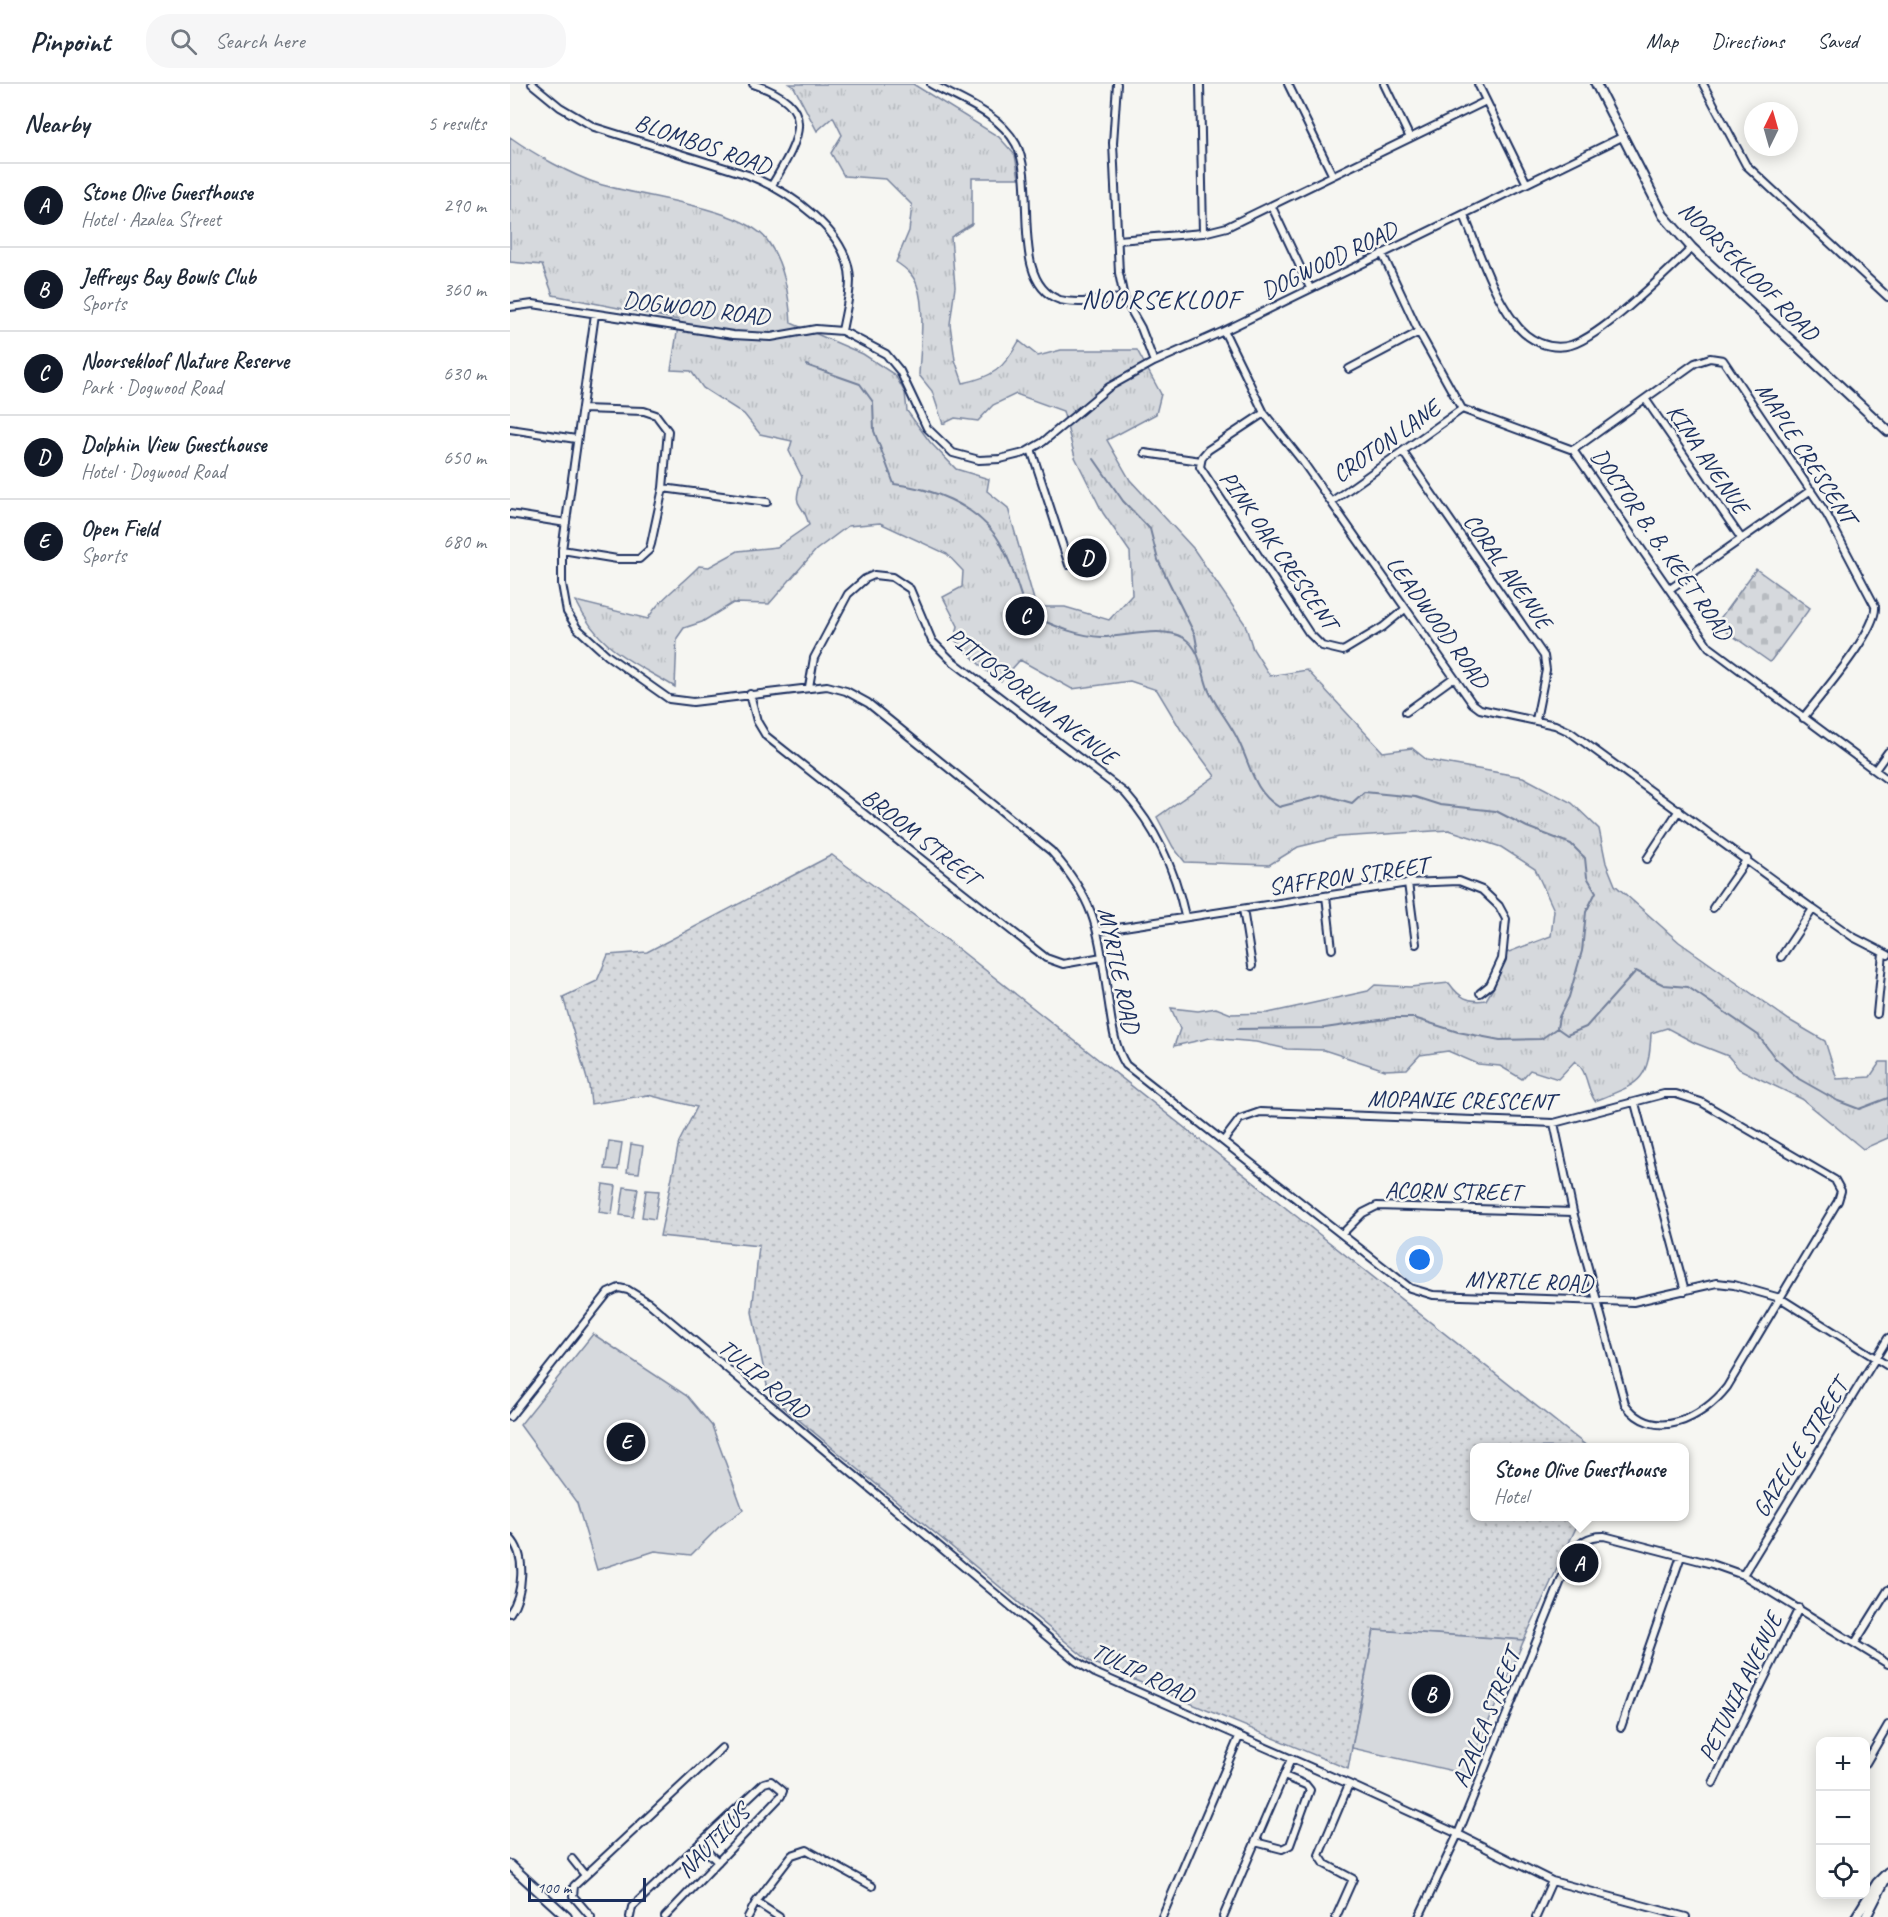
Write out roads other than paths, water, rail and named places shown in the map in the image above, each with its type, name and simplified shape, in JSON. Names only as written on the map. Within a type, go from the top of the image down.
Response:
[{"type":"street","name":"BLOMBOS ROAD","points":[[532,84],[560,107],[594,127],[772,185],[807,209],[828,230],[843,252],[850,279],[842,331]]},
{"type":"street","points":[[753,84],[787,100],[794,106],[797,117],[797,137],[772,185]]},
{"type":"street","points":[[931,84],[996,120],[1015,141],[1023,162],[1027,251],[1034,272],[1044,288],[1052,296],[1067,301],[1124,298]]},
{"type":"street","points":[[1117,84],[1113,143],[1119,273],[1124,298],[1142,328],[1154,362]]},
{"type":"street","points":[[1200,84],[1203,233]]},
{"type":"street","points":[[1287,84],[1332,174]]},
{"type":"street","points":[[1384,84],[1410,138]]},
{"type":"street","points":[[1478,84],[1526,182]]},
{"type":"street","name":"NOORSEKLOOF ROAD","points":[[1596,84],[1664,215],[1692,249],[1888,431]]},
{"type":"street","points":[[1703,84],[1746,165],[1888,297]]},
{"type":"street","points":[[1118,240],[1203,233],[1227,227],[1486,101]]},
{"type":"street","name":"DOGWOOD ROAD","points":[[510,307],[533,304],[733,335],[771,337],[816,329],[842,331],[886,354],[900,371],[927,428],[953,453],[979,460],[1000,459],[1031,449],[1109,387],[1154,362],[1224,332],[1622,136]]},
{"type":"street","points":[[1272,207],[1310,288]]},
{"type":"street","points":[[1464,215],[1500,301],[1515,324],[1539,343],[1556,347],[1571,345],[1592,334],[1644,294],[1692,249]]},
{"type":"street","points":[[1382,253],[1419,332],[1462,409]]},
{"type":"street","name":"MYRTLE ROAD","points":[[595,314],[562,550],[562,584],[567,612],[577,628],[653,690],[669,699],[679,701],[809,687],[837,688],[868,703],[1051,851],[1072,874],[1089,902],[1098,931],[1115,1043],[1126,1065],[1410,1288],[1424,1294],[1596,1302],[1633,1302],[1717,1283],[1754,1289],[1780,1298],[1888,1366]]},
{"type":"street","name":"LEADWOOD ROAD","points":[[1224,332],[1264,413],[1331,502],[1472,703],[1480,709],[1536,720],[1570,732],[1813,909],[1853,937],[1886,954]]},
{"type":"street","points":[[1349,369],[1419,332]]},
{"type":"street","name":"MAPLE CRESCENT","points":[[1573,450],[1702,360],[1717,358],[1723,360],[1811,490],[1869,592],[1875,611],[1867,633],[1803,718]]},
{"type":"street","name":"KINA AVENUE","points":[[1646,400],[1741,538]]},
{"type":"street","name":"DOCTOR B. B. KEET ROAD","points":[[1462,409],[1573,450],[1709,647],[1888,780]]},
{"type":"street","name":"CROTON LANE","points":[[1331,502],[1462,409]]},
{"type":"street","points":[[562,550],[617,559],[639,559],[649,550],[663,488],[668,431],[662,421],[644,411],[582,410]]},
{"type":"street","name":"PINK OAK CRESCENT","points":[[1264,413],[1209,450],[1201,461],[1202,472],[1318,644],[1333,650],[1347,650],[1383,627],[1405,609]]},
{"type":"street","points":[[510,429],[576,438]]},
{"type":"street","points":[[1031,449],[1069,565]]},
{"type":"street","name":"CORAL AVENUE","points":[[1403,452],[1544,656],[1546,670],[1536,720]]},
{"type":"street","points":[[1145,453],[1201,461]]},
{"type":"street","points":[[663,488],[767,502]]},
{"type":"street","points":[[1670,589],[1811,490]]},
{"type":"street","points":[[510,514],[566,523]]},
{"type":"street","name":"PITTOSPORUM AVENUE","points":[[809,687],[814,658],[848,594],[860,583],[874,575],[892,577],[910,589],[932,641],[951,660],[1125,793],[1142,812],[1170,862],[1185,916]]},
{"type":"street","points":[[1406,712],[1453,678]]},
{"type":"street","name":"BROOM STREET","points":[[750,694],[757,721],[766,736],[1046,958],[1063,964],[1076,964],[1102,957]]},
{"type":"street","points":[[1875,770],[1888,752]]},
{"type":"street","points":[[1647,859],[1678,810]]},
{"type":"street","points":[[1713,908],[1747,859]]},
{"type":"street","name":"SAFFRON STREET","points":[[1098,931],[1408,883],[1459,881],[1482,890],[1499,906],[1506,919],[1502,959],[1490,985],[1480,993]]},
{"type":"street","points":[[1408,883],[1416,944]]},
{"type":"street","points":[[1326,896],[1332,949]]},
{"type":"street","points":[[1243,909],[1252,966]]},
{"type":"street","points":[[1781,957],[1813,909]]},
{"type":"street","points":[[1877,1014],[1886,954]]},
{"type":"street","name":"MOPANIE CRESCENT","points":[[1224,1140],[1240,1119],[1266,1111],[1554,1123],[1664,1094],[1676,1094],[1701,1102],[1838,1184],[1841,1191],[1838,1201],[1780,1298]]},
{"type":"street","points":[[1635,1103],[1685,1291]]},
{"type":"street","points":[[1554,1123],[1573,1212],[1596,1302],[1625,1404],[1633,1416],[1655,1425],[1686,1419],[1718,1399],[1780,1298]]},
{"type":"street","name":"ACORN STREET","points":[[1342,1234],[1363,1213],[1377,1206],[1573,1212]]},
{"type":"street","name":"TULIP ROAD","points":[[510,1417],[608,1293],[623,1288],[649,1303],[1076,1661],[1117,1684],[1349,1784],[1458,1834],[1552,1881],[1686,1917]]},
{"type":"street","name":"GAZELLE STREET","points":[[1743,1575],[1888,1338]]},
{"type":"street","name":"PETUNIA AVENUE","points":[[1590,1536],[1604,1536],[1743,1575],[1888,1664]]},
{"type":"street","name":"AZALEA STREET","points":[[1419,1917],[1458,1834],[1571,1556],[1582,1541],[1590,1536]]},
{"type":"street","points":[[510,1538],[515,1543],[520,1578],[519,1597],[510,1613]]},
{"type":"street","points":[[1621,1727],[1681,1556]]},
{"type":"street","points":[[1855,1643],[1888,1590]]},
{"type":"street","name":"PETUNIA AVENUE","points":[[1713,1783],[1799,1608]]},
{"type":"street","points":[[1870,1756],[1888,1725]]},
{"type":"street","points":[[1162,1917],[1239,1737]]},
{"type":"street","points":[[591,1917],[572,1892],[584,1874],[722,1748]]},
{"type":"street","points":[[1223,1917],[1291,1759]]},
{"type":"street","points":[[1255,1842],[1282,1849],[1290,1845],[1310,1790],[1306,1785],[1284,1776]]},
{"type":"street","name":"NAUTILUS","points":[[665,1917],[781,1796],[782,1790],[771,1780],[766,1782],[700,1845]]},
{"type":"street","points":[[1336,1917],[1353,1879],[1325,1864],[1319,1855],[1349,1784]]},
{"type":"street","points":[[630,1917],[632,1907],[700,1845],[718,1862]]},
{"type":"street","points":[[748,1917],[756,1902],[792,1855],[807,1850],[872,1886]]},
{"type":"street","points":[[572,1859],[584,1874]]},
{"type":"street","points":[[510,1865],[567,1917]]},
{"type":"street","points":[[1856,1917],[1877,1883],[1888,1873]]},
{"type":"street","points":[[1866,1917],[1888,1873]]},
{"type":"street","points":[[1536,1917],[1552,1881]]},
{"type":"street","points":[[756,1902],[779,1917]]},
{"type":"street","points":[[1647,1917],[1651,1908]]},
{"type":"waterway","points":[[806,365],[860,384],[873,402],[874,431],[894,484],[922,489],[950,500],[976,515],[987,525],[1006,554],[1027,614],[1063,629],[1092,636],[1112,637],[1165,632],[1175,634],[1190,643],[1198,655],[1209,691],[1236,735],[1254,778],[1264,794],[1279,807],[1324,795],[1352,803],[1364,792],[1415,797],[1440,805],[1496,811],[1527,827],[1571,844],[1585,858],[1587,877],[1596,892],[1586,912],[1582,951],[1569,997],[1559,1017],[1557,1028],[1567,1035],[1586,1027],[1636,971],[1664,985],[1688,987],[1758,1035],[1775,1058],[1799,1079],[1838,1101],[1859,1109],[1888,1098]]},
{"type":"waterway","points":[[1094,459],[1123,501],[1150,529],[1158,560],[1195,635],[1198,652]]},
{"type":"waterway","points":[[1238,1029],[1325,1028],[1393,1018],[1414,1018],[1458,1032],[1500,1040],[1541,1039],[1557,1028]]},
{"type":"place","name":"Dolphin View Guesthouse","points":[[1087,558]]},
{"type":"place","name":"Noorsekloof Nature Reserve","points":[[1025,616]]},
{"type":"place","name":"Open Field","points":[[626,1442]]},
{"type":"place","name":"Stone Olive Guesthouse","points":[[1579,1563]]},
{"type":"place","name":"Jeffreys Bay Bowls Club","points":[[1431,1694]]},
{"type":"district","name":"NOORSEKLOOF","points":[[1161,299]]}]
